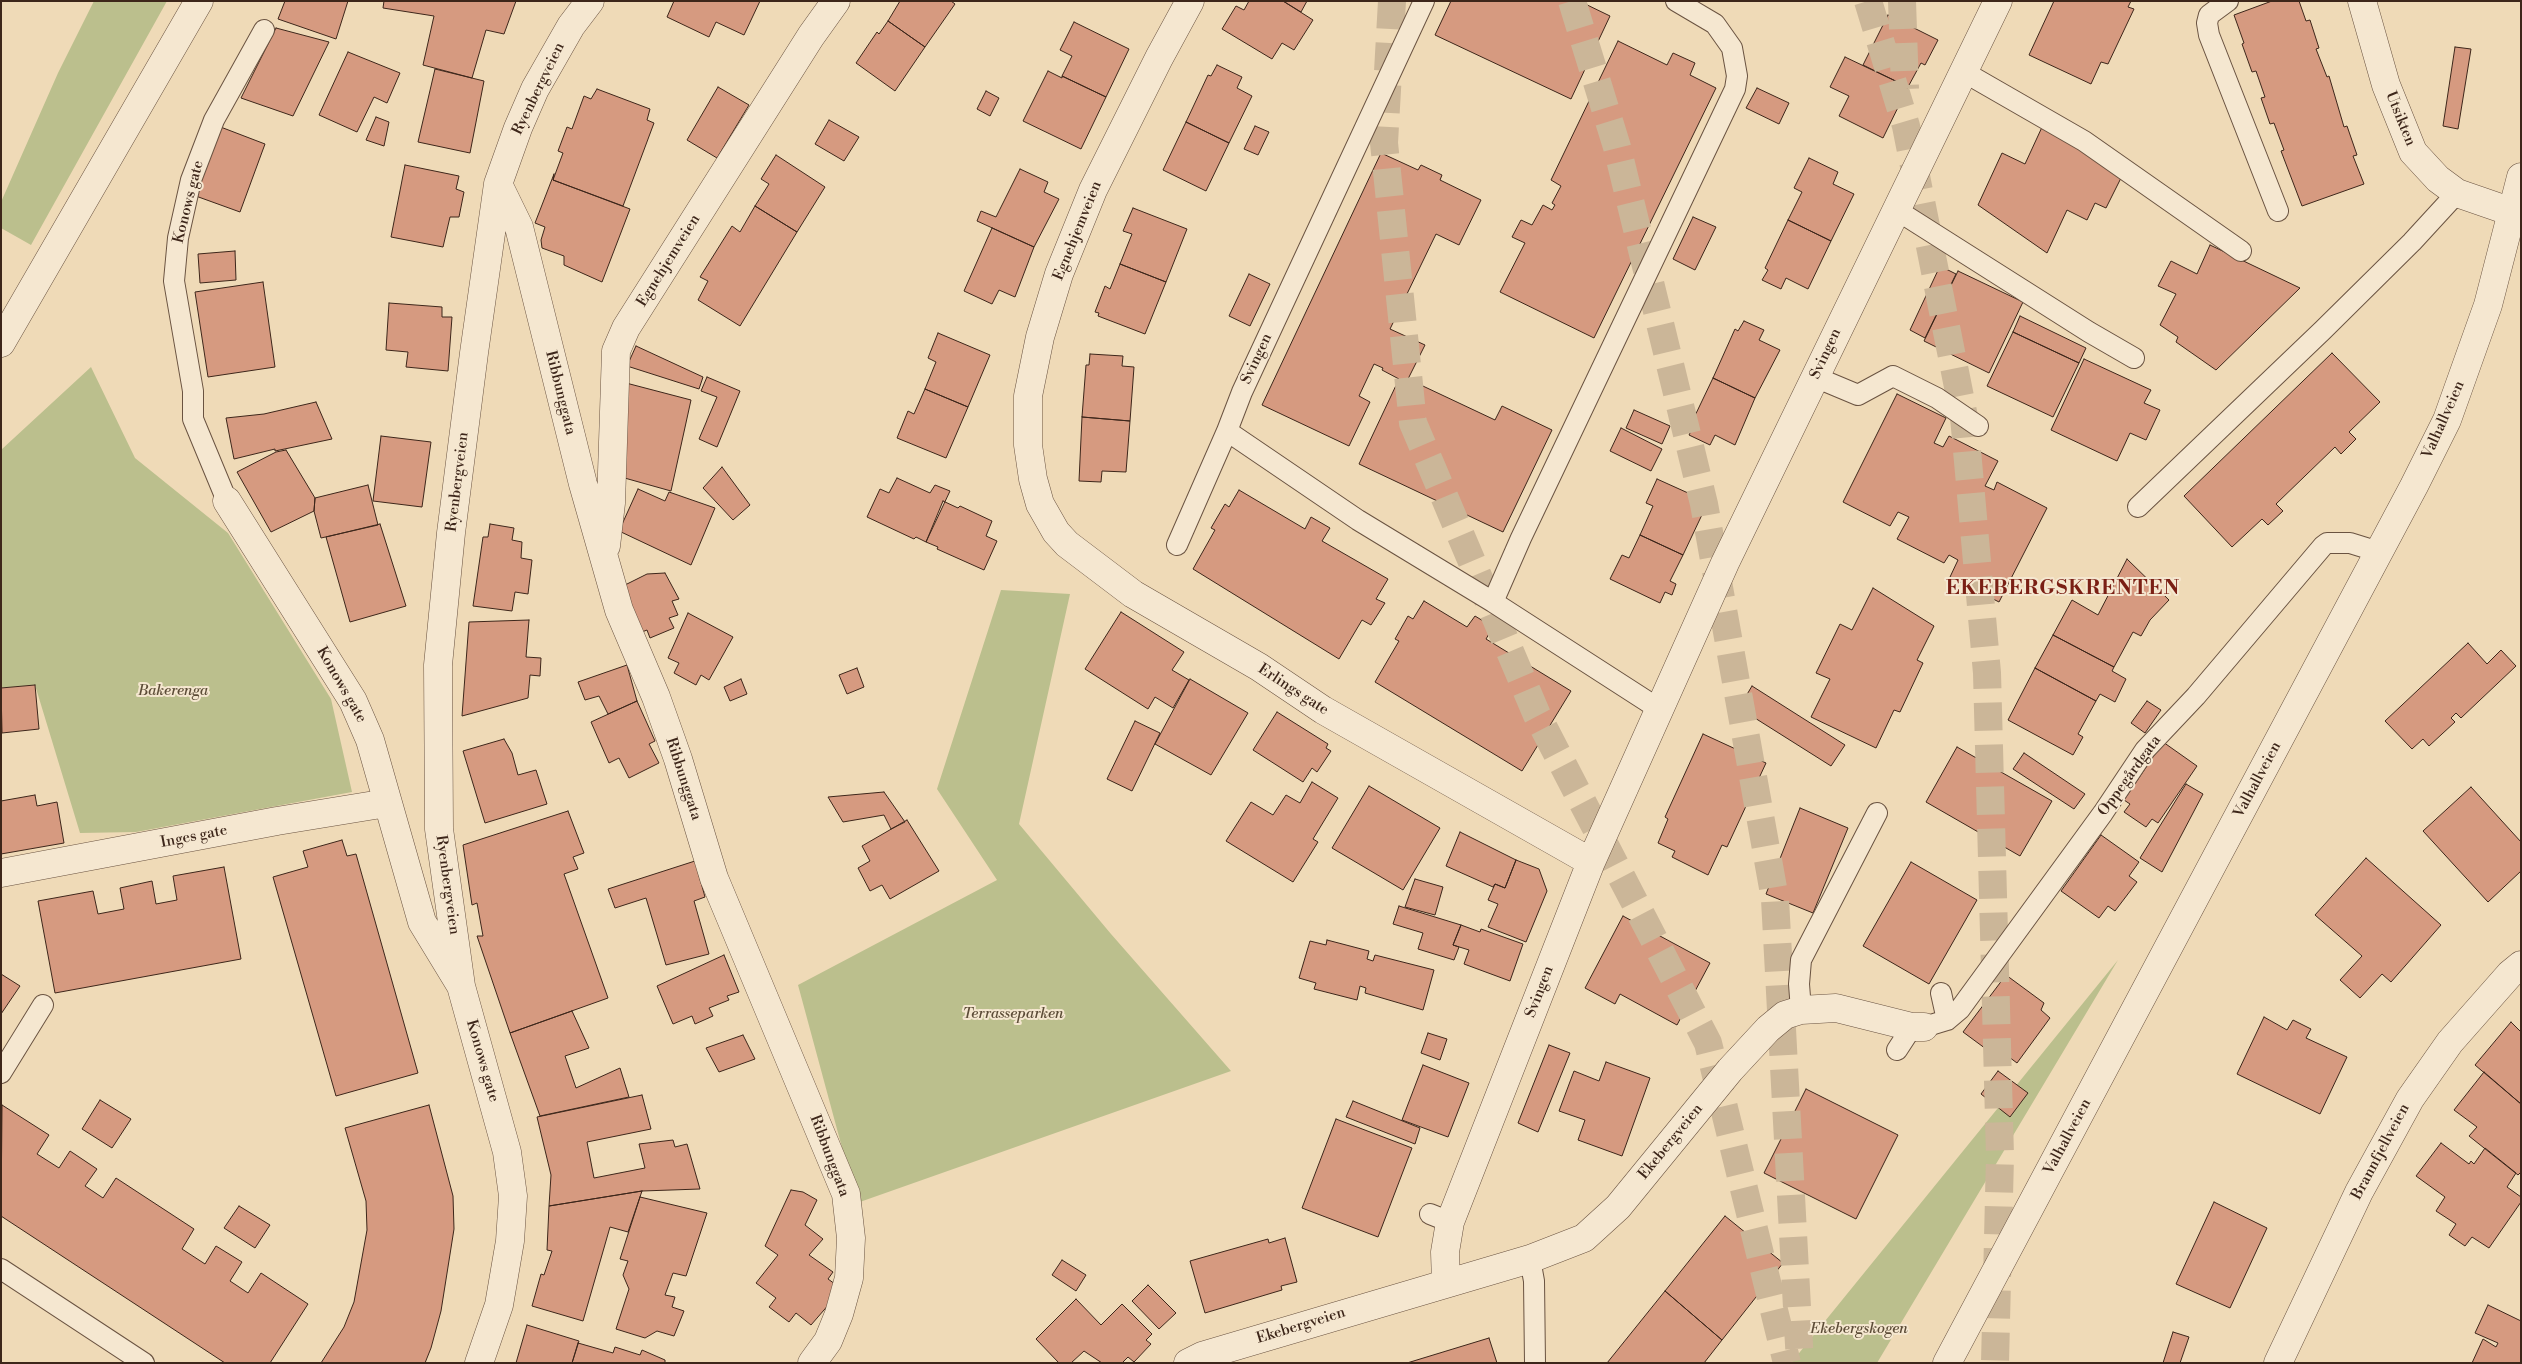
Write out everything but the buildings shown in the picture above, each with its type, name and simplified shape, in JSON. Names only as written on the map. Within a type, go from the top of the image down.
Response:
[{"type":"street","points":[[1,344],[199,1]]},
{"type":"street","name":"Ryenbergveien","points":[[461,986],[452,907],[439,829],[438,665],[451,533],[498,184],[535,89],[570,26],[590,1]]},
{"type":"street","name":"Egnehjemveien","points":[[604,554],[606,553],[611,503],[616,350],[626,328],[811,36],[836,1]]},
{"type":"street","name":"Egnehjemveien","points":[[1033,479],[1028,445],[1028,396],[1040,337],[1059,274],[1093,190],[1159,58],[1190,1]]},
{"type":"street","name":"Svingen","points":[[1446,1283],[1445,1252],[1440,1218],[1591,862],[1725,562],[1895,209],[1998,1]]},
{"type":"street","name":"Utsikten","points":[[2362,1],[2386,85],[2414,152],[2438,179],[2457,193],[2512,212]]},
{"type":"street","name":"Valhallveien","points":[[1947,1363],[2379,552],[2447,420],[2465,374],[2488,305],[2521,177]]},
{"type":"street","name":"Ribbunggata","points":[[498,184],[518,227],[583,484],[619,610],[656,697],[678,760],[714,878],[846,1194],[851,1238],[849,1278],[840,1314],[828,1341],[812,1363]]},
{"type":"street","name":"Erlings gate","points":[[1033,479],[1040,504],[1056,532],[1067,544],[1132,594],[1259,667],[1323,710],[1591,862]]},
{"type":"street","name":"Konows gate","points":[[227,501],[353,702],[370,740],[422,922],[461,986],[504,1144],[512,1196],[510,1241],[499,1305],[479,1363]]},
{"type":"street","name":"Inges gate","points":[[1,874],[277,821],[387,803]]},
{"type":"street","name":"Brannfjellveien","points":[[2278,1363],[2359,1192],[2410,1099],[2450,1042],[2510,974],[2521,966]]},
{"type":"street","name":"Ekebergveien","points":[[1188,1363],[1202,1356],[1530,1259],[1584,1238],[1618,1207],[1730,1070],[1768,1029],[1785,1015],[1801,1010],[1836,1008],[1928,1025]]},
{"type":"lane","name":"Svingen","points":[[1177,545],[1242,392],[1424,1]]},
{"type":"lane","points":[[1492,602],[1735,89],[1737,76],[1732,48],[1715,24],[1676,1]]},
{"type":"lane","points":[[2228,1],[2209,15],[2207,23],[2209,35],[2278,211]]},
{"type":"lane","name":"Konows gate","points":[[227,501],[193,419],[193,391],[174,281],[178,238],[191,180],[214,120],[264,30]]},
{"type":"lane","points":[[1964,72],[2084,141],[2241,251]]},
{"type":"lane","points":[[2138,507],[2357,297],[2412,242],[2457,193]]},
{"type":"lane","points":[[1895,209],[2089,332],[2134,358]]},
{"type":"lane","points":[[1815,377],[1858,395],[1893,376],[1937,398],[1978,426]]},
{"type":"lane","points":[[1227,430],[1358,520],[1492,602],[1659,709]]},
{"type":"lane","name":"Oppegårdgata","points":[[1897,1050],[1928,1025],[1960,1009],[2103,813],[2145,750],[2196,696],[2323,546],[2327,543],[2350,543],[2379,552]]},
{"type":"lane","points":[[1801,1010],[1799,984],[1801,960],[1877,813]]},
{"type":"lane","points":[[1928,1025],[1941,993]]},
{"type":"lane","points":[[1,1073],[43,1005]]},
{"type":"lane","points":[[1530,1259],[1534,1281],[1535,1363]]},
{"type":"lane","points":[[2,1271],[144,1363]]},
{"type":"green space","points":[[94,1],[167,1],[31,245],[1,228],[1,202],[58,73]]},
{"type":"green space","name":"Bakerenga","points":[[91,367],[135,458],[228,533],[331,699],[352,792],[136,832],[80,833],[35,685],[1,688],[1,450]]},
{"type":"green space","name":"Terrasseparken","points":[[1001,590],[1070,594],[1019,824],[1111,934],[1231,1071],[857,1203],[798,985],[997,880],[937,789]]},
{"type":"green space","name":"Ekebergskogen","points":[[2118,960],[1877,1363],[1791,1363]]},
{"type":"tunnel","points":[[1392,1],[1384,143],[1413,423],[1537,715],[1708,1043],[1787,1363]]},
{"type":"tunnel","points":[[1572,1],[1617,147],[1704,504],[1775,899],[1800,1363]]},
{"type":"tunnel","points":[[1868,1],[1906,126],[1964,417],[1987,673],[2000,1156],[1995,1363]]},
{"type":"tunnel","points":[[1902,1],[1905,89]]},
{"type":"district","name":"EKEBERGSKRENTEN","points":[[2063,589]]}]
